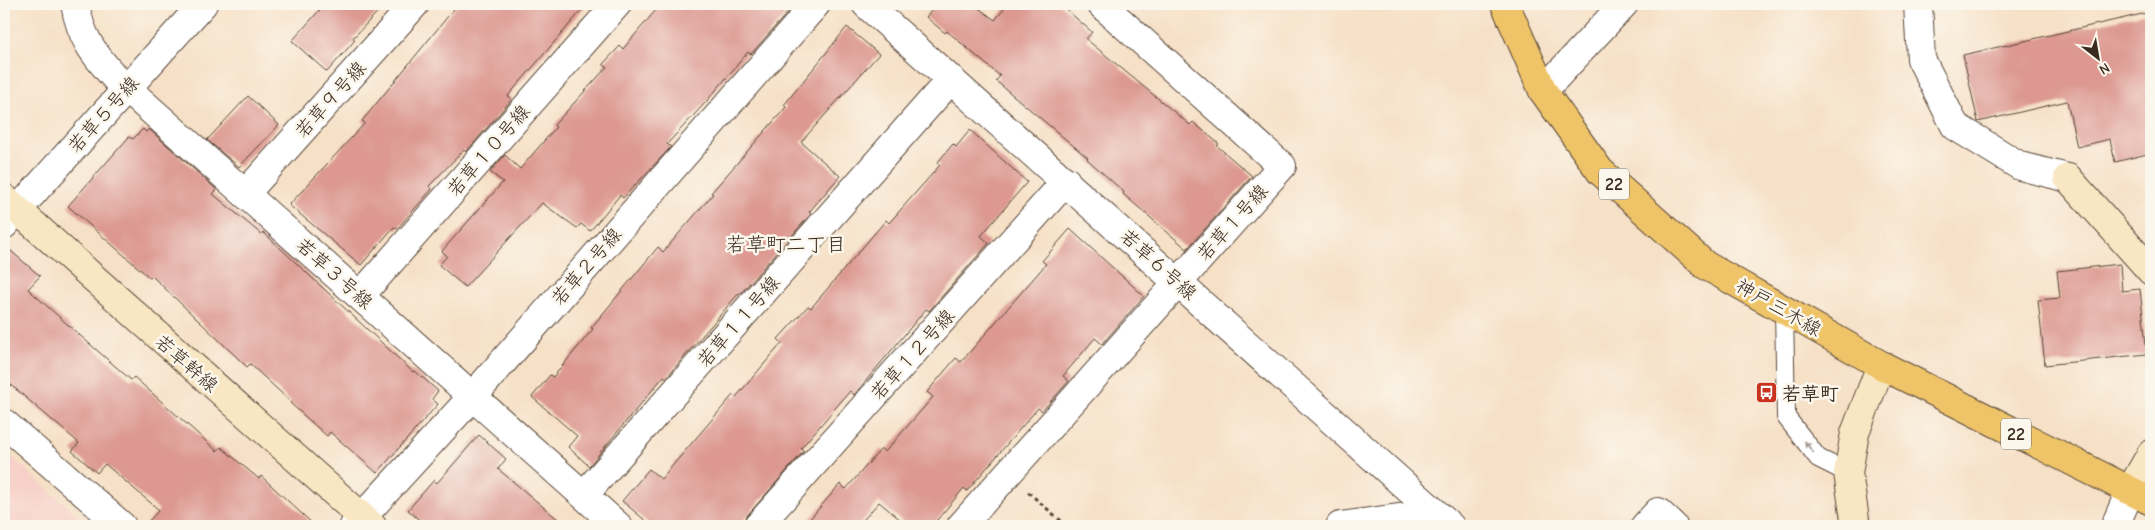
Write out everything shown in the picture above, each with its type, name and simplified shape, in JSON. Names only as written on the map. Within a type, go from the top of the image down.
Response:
[{"type":"main road","name":"神戸三木線","points":[[1505,4],[1543,91],[1600,171],[1705,264],[1881,365],[2141,496]]},
{"type":"street","name":"若草３号線","points":[[75,4],[79,26],[97,57],[126,89],[618,526]]},
{"type":"street","name":"若草５号線","points":[[8,211],[126,89],[203,4]]},
{"type":"street","name":"若草９号線","points":[[245,194],[415,4]]},
{"type":"street","name":"若草１０号線","points":[[360,296],[616,4]]},
{"type":"street","name":"若草２号線","points":[[362,523],[816,4]]},
{"type":"street","name":"若草６号線","points":[[866,4],[1443,520]]},
{"type":"street","name":"若草１号線","points":[[962,526],[1282,166],[1101,4]]},
{"type":"street","points":[[1543,91],[1624,4]]},
{"type":"street","points":[[1918,4],[1921,58],[1955,126],[2020,166],[2068,178],[2151,271]]},
{"type":"street","name":"若草１１号線","points":[[584,495],[951,79]]},
{"type":"street","name":"若草１２号線","points":[[758,526],[1066,181]]},
{"type":"street","name":"若草幹線","points":[[8,211],[362,523]]},
{"type":"street","points":[[1856,526],[1848,473],[1855,433],[1881,365]]},
{"type":"street","points":[[4,423],[122,526]]},
{"type":"street","points":[[2115,526],[2141,496],[2151,454]]},
{"type":"street","points":[[1340,526],[1443,520]]},
{"type":"lane","points":[[1784,309],[1786,417],[1818,458],[1848,473]]},
{"type":"path","points":[[1026,490],[1067,526]]},
{"type":"shaded area","points":[[4,450],[89,526],[4,526]]},
{"type":"building","points":[[325,4],[385,4],[353,38],[355,40],[327,72],[292,41]]},
{"type":"building","points":[[458,4],[587,4],[508,96],[512,99],[466,152],[464,150],[429,186],[432,189],[397,229],[394,227],[361,265],[289,205],[365,123],[362,121]]},
{"type":"building","points":[[661,4],[795,4],[751,54],[748,52],[706,102],[667,144],[671,147],[623,198],[620,195],[590,231],[581,224],[577,228],[542,203],[465,287],[439,265],[447,256],[442,251],[503,182],[490,172],[505,155],[520,169],[556,127],[554,125],[607,67],[603,64],[620,46],[623,49]]},
{"type":"building","points":[[937,4],[973,4],[995,20],[1008,4],[1060,4],[1092,32],[1086,39],[1190,125],[1193,122],[1219,144],[1217,146],[1252,176],[1187,249],[1123,194],[1124,192],[1088,158],[996,81],[1000,76],[947,31],[945,33],[926,17]]},
{"type":"building","points":[[2151,12],[2151,153],[2115,162],[2110,139],[2077,147],[2067,101],[1978,122],[1963,55]]},
{"type":"building","points":[[847,27],[879,54],[801,142],[840,176],[809,212],[811,214],[739,293],[666,378],[664,376],[589,466],[568,447],[577,436],[532,397],[550,375],[553,377],[658,247],[663,252],[713,194],[711,193],[786,107],[784,105]]},
{"type":"building","points":[[248,96],[279,125],[239,167],[207,140]]},
{"type":"building","points":[[143,129],[146,132],[149,129],[217,190],[213,194],[261,234],[263,232],[413,372],[415,371],[438,391],[432,399],[438,404],[377,473],[330,432],[327,436],[250,364],[247,367],[152,276],[150,278],[68,206],[129,137],[133,139]]},
{"type":"building","points":[[970,130],[1027,182],[981,236],[989,243],[929,311],[926,309],[854,395],[850,391],[801,448],[804,451],[738,526],[652,526],[622,501],[649,469],[661,479],[733,395],[736,397],[782,343],[778,339],[808,306],[811,308],[886,220],[889,223],[940,165],[937,163],[953,144],[956,147]]},
{"type":"building","points":[[1070,229],[1144,296],[1102,344],[1095,338],[1063,376],[1069,381],[1042,411],[1038,408],[967,491],[964,488],[932,526],[908,526],[879,502],[858,526],[804,526],[840,484],[846,489],[881,449],[885,452],[933,397],[927,392],[956,358],[961,362],[1046,264],[1042,261]]},
{"type":"building","points":[[4,245],[40,276],[28,289],[131,380],[134,377],[217,451],[221,447],[259,479],[261,476],[315,526],[144,526],[159,510],[105,464],[97,473],[72,451],[79,443],[4,379]]},
{"type":"building","points":[[2120,264],[2122,291],[2140,289],[2147,354],[2045,365],[2038,300],[2060,298],[2057,271]]},
{"type":"building","points":[[479,435],[506,459],[498,469],[566,526],[426,526],[408,510],[434,480],[437,483]]},
{"type":"place","name":"若草町","points":[[1766,393]]},
{"type":"district","name":"若草町二丁目","points":[[786,244]]}]
